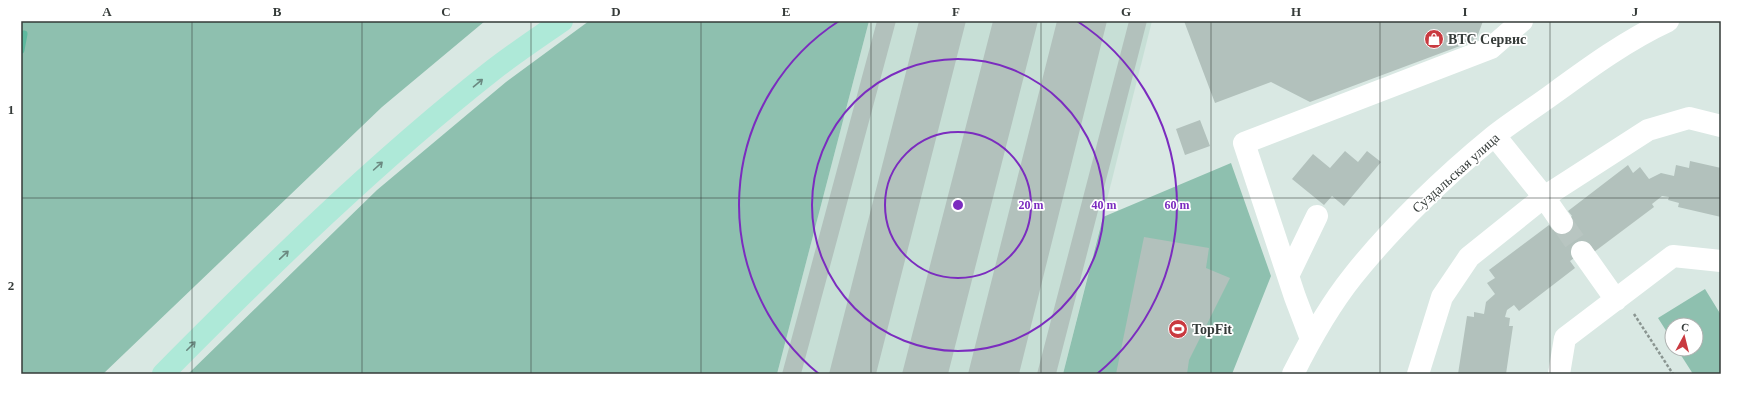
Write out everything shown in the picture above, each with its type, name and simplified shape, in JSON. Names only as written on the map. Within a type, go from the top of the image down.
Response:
[{"type":"main road","points":[[163,374],[228,308],[378,166],[494,70],[562,21]]},
{"type":"street","points":[[1311,339],[1288,276],[1244,143],[1491,48],[1522,21]]},
{"type":"street","name":"Суздальская улица","points":[[1293,374],[1311,339],[1353,277],[1390,234],[1444,181],[1495,136],[1580,75],[1646,31],[1668,21]]},
{"type":"street","points":[[1418,374],[1442,298],[1469,257],[1544,197],[1648,130],[1689,118],[1721,126]]},
{"type":"street","points":[[1495,136],[1544,197],[1562,223]]},
{"type":"street","points":[[1288,276],[1317,216]]},
{"type":"street","points":[[1582,252],[1618,297]]},
{"type":"street","points":[[1559,374],[1565,338],[1673,256],[1721,261]]},
{"type":"path","points":[[1618,297],[1673,374]]},
{"type":"shaded area","points":[[869,21],[1152,21],[1063,374],[777,374]]},
{"type":"green space","points":[[21,21],[485,21],[382,107],[103,374],[21,374]]},
{"type":"green space","points":[[589,21],[869,21],[777,374],[188,374],[377,190],[506,82]]},
{"type":"green space","points":[[1231,163],[1271,276],[1232,374],[1063,374],[1103,217]]},
{"type":"green space","points":[[1705,289],[1721,315],[1721,374],[1693,374],[1682,357],[1704,357],[1704,317],[1664,317],[1664,327],[1658,318]]},
{"type":"building","points":[[877,21],[896,21],[801,374],[782,374]]},
{"type":"building","points":[[919,21],[966,21],[876,374],[829,374]]},
{"type":"building","points":[[993,21],[1038,21],[948,374],[902,374]]},
{"type":"building","points":[[1057,21],[1107,21],[1019,374],[968,374]]},
{"type":"building","points":[[1129,21],[1147,21],[1056,374],[1037,374]]},
{"type":"building","points":[[1184,21],[1483,21],[1476,40],[1310,102],[1271,82],[1215,103]]},
{"type":"building","points":[[1200,120],[1210,146],[1185,155],[1176,129]]},
{"type":"building","points":[[1345,151],[1358,162],[1367,151],[1381,162],[1344,206],[1332,196],[1324,205],[1292,179],[1313,154],[1330,168]]},
{"type":"building","points":[[1690,161],[1721,168],[1721,217],[1678,207],[1679,203],[1668,200],[1669,197],[1662,196],[1652,204],[1654,207],[1594,252],[1591,246],[1570,261],[1575,268],[1519,311],[1514,305],[1507,310],[1505,317],[1510,318],[1509,326],[1513,326],[1506,374],[1458,374],[1467,316],[1474,317],[1474,312],[1484,314],[1486,302],[1495,294],[1487,283],[1495,278],[1489,270],[1549,225],[1553,230],[1572,216],[1568,211],[1628,165],[1633,173],[1640,167],[1649,179],[1661,173],[1674,176],[1676,165],[1689,168]]},
{"type":"building","points":[[1144,237],[1209,248],[1206,268],[1230,278],[1189,360],[1187,374],[1116,374]]},
{"type":"waterway","points":[[21,50],[24,34]]},
{"type":"tunnel","points":[[1562,223],[1582,252]]},
{"type":"place","name":"ВТС Сервис","points":[[1434,39]]},
{"type":"place","name":"TopFit","points":[[1178,329]]}]
